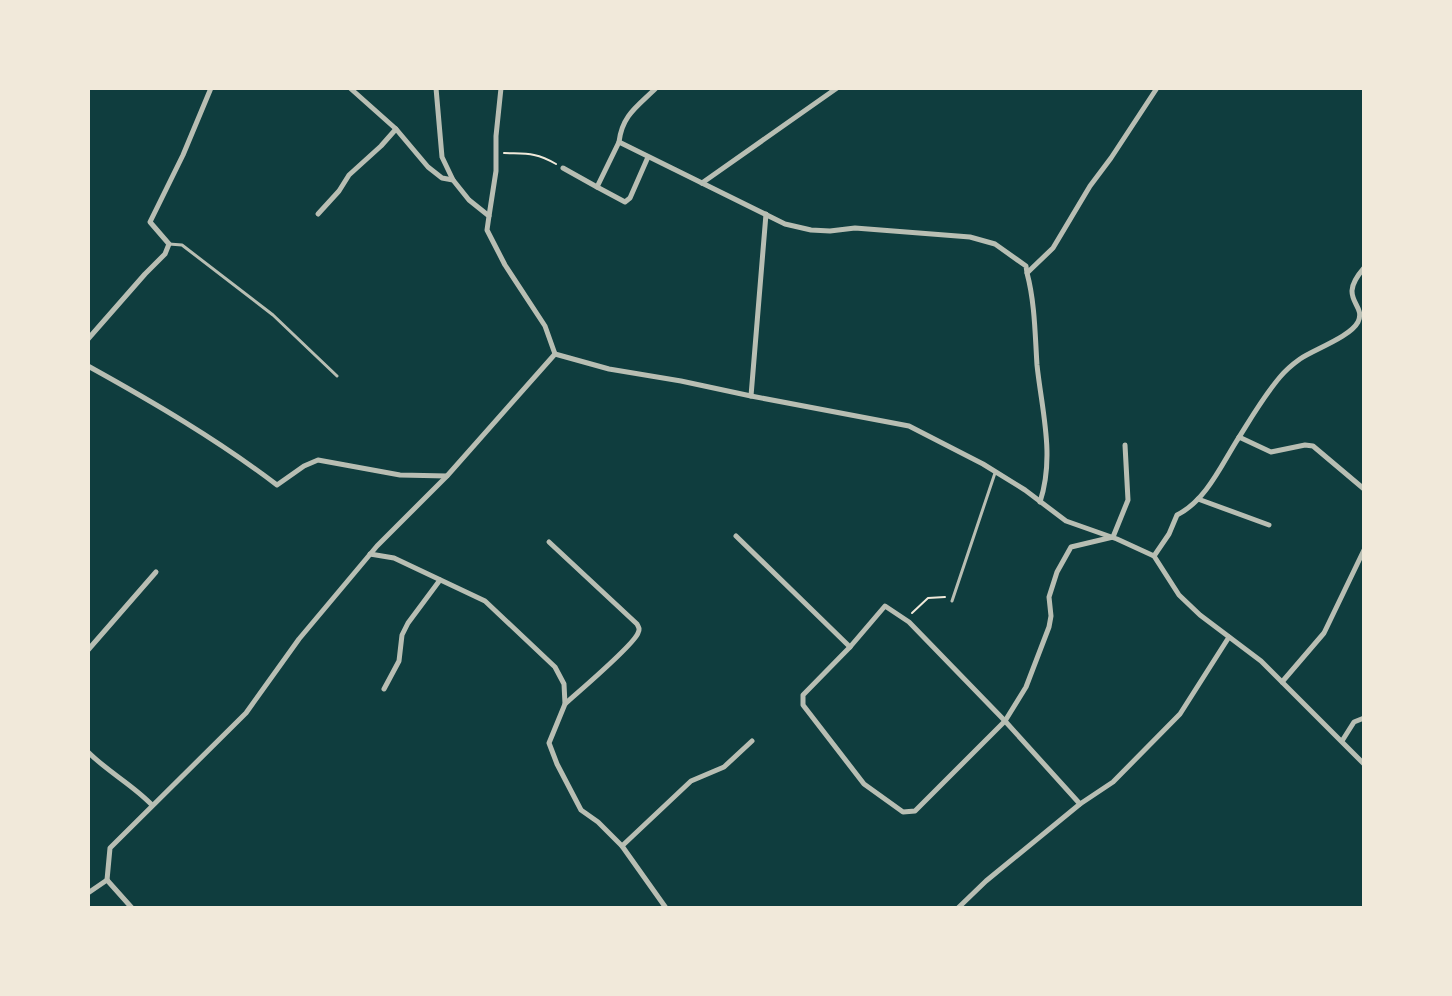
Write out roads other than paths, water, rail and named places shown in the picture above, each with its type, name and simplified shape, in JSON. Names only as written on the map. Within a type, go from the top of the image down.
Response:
[{"type":"street","points":[[88,339],[165,254],[169,244],[150,222],[183,155],[211,88]]},
{"type":"street","points":[[350,88],[396,129],[428,167],[442,178],[453,180]]},
{"type":"street","points":[[436,88],[442,157],[453,180],[469,200],[489,216]]},
{"type":"street","points":[[501,88],[496,136],[496,171],[487,230],[505,265],[544,326],[555,354]]},
{"type":"street","points":[[597,187],[619,142],[620,131],[627,115],[656,88]]},
{"type":"street","points":[[702,183],[837,88]]},
{"type":"street","points":[[1027,273],[1053,248],[1090,186],[1112,158],[1157,88]]},
{"type":"street","points":[[318,214],[349,176],[396,129]]},
{"type":"street","points":[[619,142],[785,224],[811,230],[830,231],[855,228],[970,237],[995,244],[1026,266],[1031,286],[1049,456],[1041,502]]},
{"type":"street","points":[[563,168],[625,202],[630,198],[648,157]]},
{"type":"street","points":[[751,396],[766,214]]},
{"type":"street","points":[[1154,556],[1169,534],[1177,515],[1190,509],[1198,499],[1221,468],[1262,399],[1282,374],[1300,359],[1342,336],[1358,322],[1359,312],[1351,295],[1351,287],[1364,268]]},
{"type":"street","points":[[555,354],[609,369],[909,426],[995,472],[1066,521],[1113,537],[1154,556],[1179,595],[1200,615],[1261,661],[1364,764]]},
{"type":"street","points":[[106,880],[110,848],[246,713],[299,639],[370,554],[447,476],[555,354]]},
{"type":"street","points":[[88,366],[168,412],[245,461],[277,485],[304,466],[318,460],[400,475],[447,476]]},
{"type":"street","points":[[1239,437],[1271,452],[1305,445],[1313,446],[1364,489]]},
{"type":"street","points":[[1113,537],[1128,500],[1125,445]]},
{"type":"street","points":[[1198,499],[1269,525]]},
{"type":"street","points":[[736,536],[850,648]]},
{"type":"street","points":[[1080,804],[1005,721],[905,620],[885,606],[850,648],[803,695],[804,705],[864,784],[903,812],[915,811],[1005,721],[1026,687],[1049,627],[1051,616],[1048,597],[1057,572],[1071,547],[1113,537]]},
{"type":"street","points":[[549,542],[637,624],[639,629],[638,635],[565,704],[549,743],[556,764],[581,810],[598,822],[622,846],[666,908]]},
{"type":"street","points":[[1282,682],[1324,633],[1364,550]]},
{"type":"street","points":[[370,554],[394,558],[485,601],[555,667],[564,684],[565,704]]},
{"type":"street","points":[[88,650],[156,572]]},
{"type":"street","points":[[384,688],[399,662],[402,635],[408,623],[440,580]]},
{"type":"street","points":[[958,908],[986,880],[1080,804],[1113,782],[1180,714],[1229,637]]},
{"type":"street","points":[[1342,741],[1354,722],[1364,718]]},
{"type":"street","points":[[622,846],[691,781],[724,767],[752,741]]},
{"type":"street","points":[[88,752],[115,775],[138,790],[152,805]]},
{"type":"street","points":[[90,890],[106,880]]},
{"type":"street","points":[[106,880],[132,908]]},
{"type":"lane","points":[[169,244],[182,245],[273,315],[337,376]]},
{"type":"lane","points":[[952,602],[995,472]]}]
